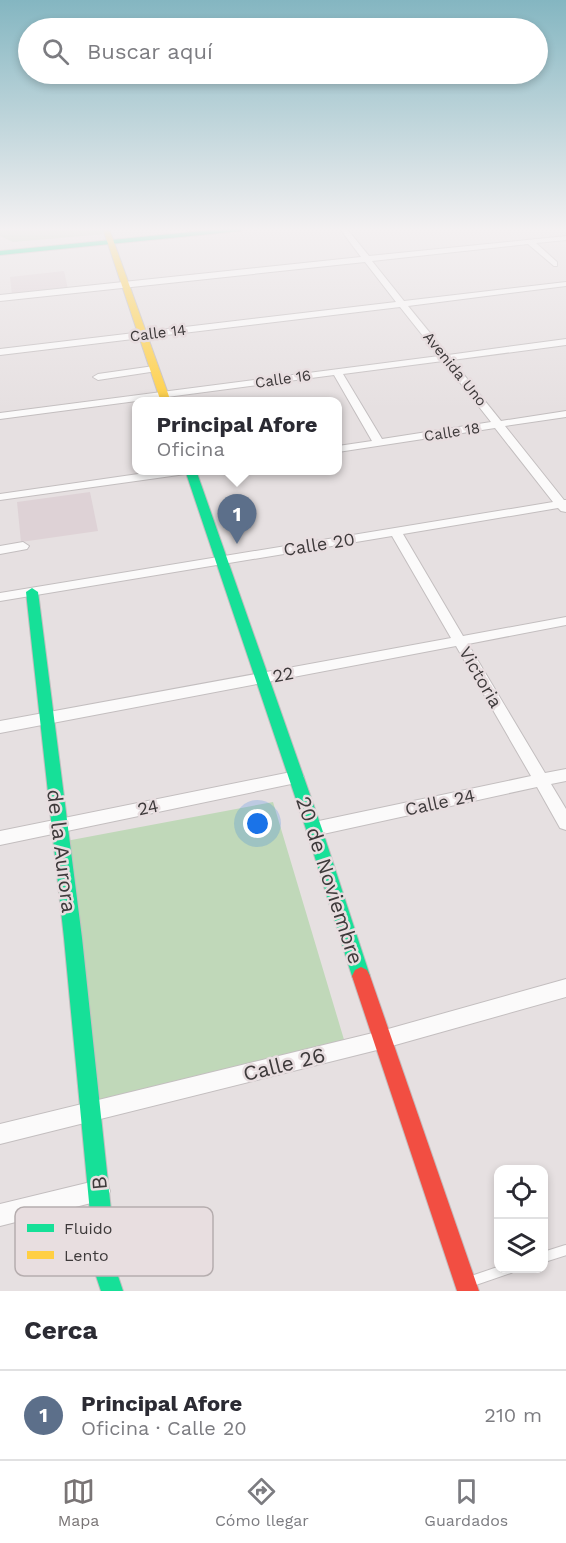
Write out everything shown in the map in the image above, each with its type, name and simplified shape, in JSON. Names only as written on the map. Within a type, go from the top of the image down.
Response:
[{"type":"main road","points":[[127,289],[164,397]]},
{"type":"main road","name":"20 de Noviembre","points":[[192,475],[314,829],[381,1040],[467,1287]]},
{"type":"main road","name":"de la Aurora","points":[[32,592],[92,1111]]},
{"type":"main road","name":"B","points":[[92,1111],[101,1207]]},
{"type":"main road","name":"B","points":[[107,1276],[112,1291]]},
{"type":"street","points":[[0,298],[78,289]]},
{"type":"street","name":"Avenida Uno","points":[[392,289],[564,506]]},
{"type":"street","name":"Calle 14","points":[[0,352],[523,289]]},
{"type":"street","name":"Calle 16","points":[[178,397],[337,372],[566,342]]},
{"type":"street","points":[[98,377],[154,369]]},
{"type":"street","points":[[337,372],[379,443]]},
{"type":"street","name":"Calle 16","points":[[0,416],[132,402]]},
{"type":"street","name":"Calle 18","points":[[342,448],[566,414]]},
{"type":"street","points":[[0,496],[160,475]]},
{"type":"street","name":"Calle 20","points":[[0,597],[395,531],[564,506]]},
{"type":"street","name":"Victoria","points":[[395,531],[566,823]]},
{"type":"street","points":[[0,550],[23,546]]},
{"type":"street","name":"22","points":[[0,727],[566,621]]},
{"type":"street","name":"Calle 24","points":[[314,829],[566,775]]},
{"type":"street","name":"24","points":[[0,838],[296,777]]},
{"type":"street","name":"Calle 26","points":[[0,1134],[381,1040],[566,988]]},
{"type":"street","points":[[33,1207],[99,1191]]},
{"type":"street","points":[[0,1215],[15,1211]]},
{"type":"lane","points":[[548,1255],[566,1250]]},
{"type":"lane","points":[[467,1287],[500,1273]]},
{"type":"shaded area","points":[[11,289],[66,289],[12,295]]},
{"type":"shaded area","points":[[90,492],[98,531],[21,542],[17,502]]},
{"type":"green space","points":[[273,802],[345,1043],[98,1108],[66,841]]},
{"type":"traffic: fast","points":[[192,475],[314,829],[361,976]]},
{"type":"traffic: fast","points":[[32,592],[73,938],[100,1207]]},
{"type":"traffic: fast","points":[[107,1276],[112,1291]]},
{"type":"traffic: slow","points":[[126,289],[164,397]]},
{"type":"traffic: jam","points":[[361,976],[468,1291]]},
{"type":"place","name":"Principal Afore","points":[[237,544]]}]
